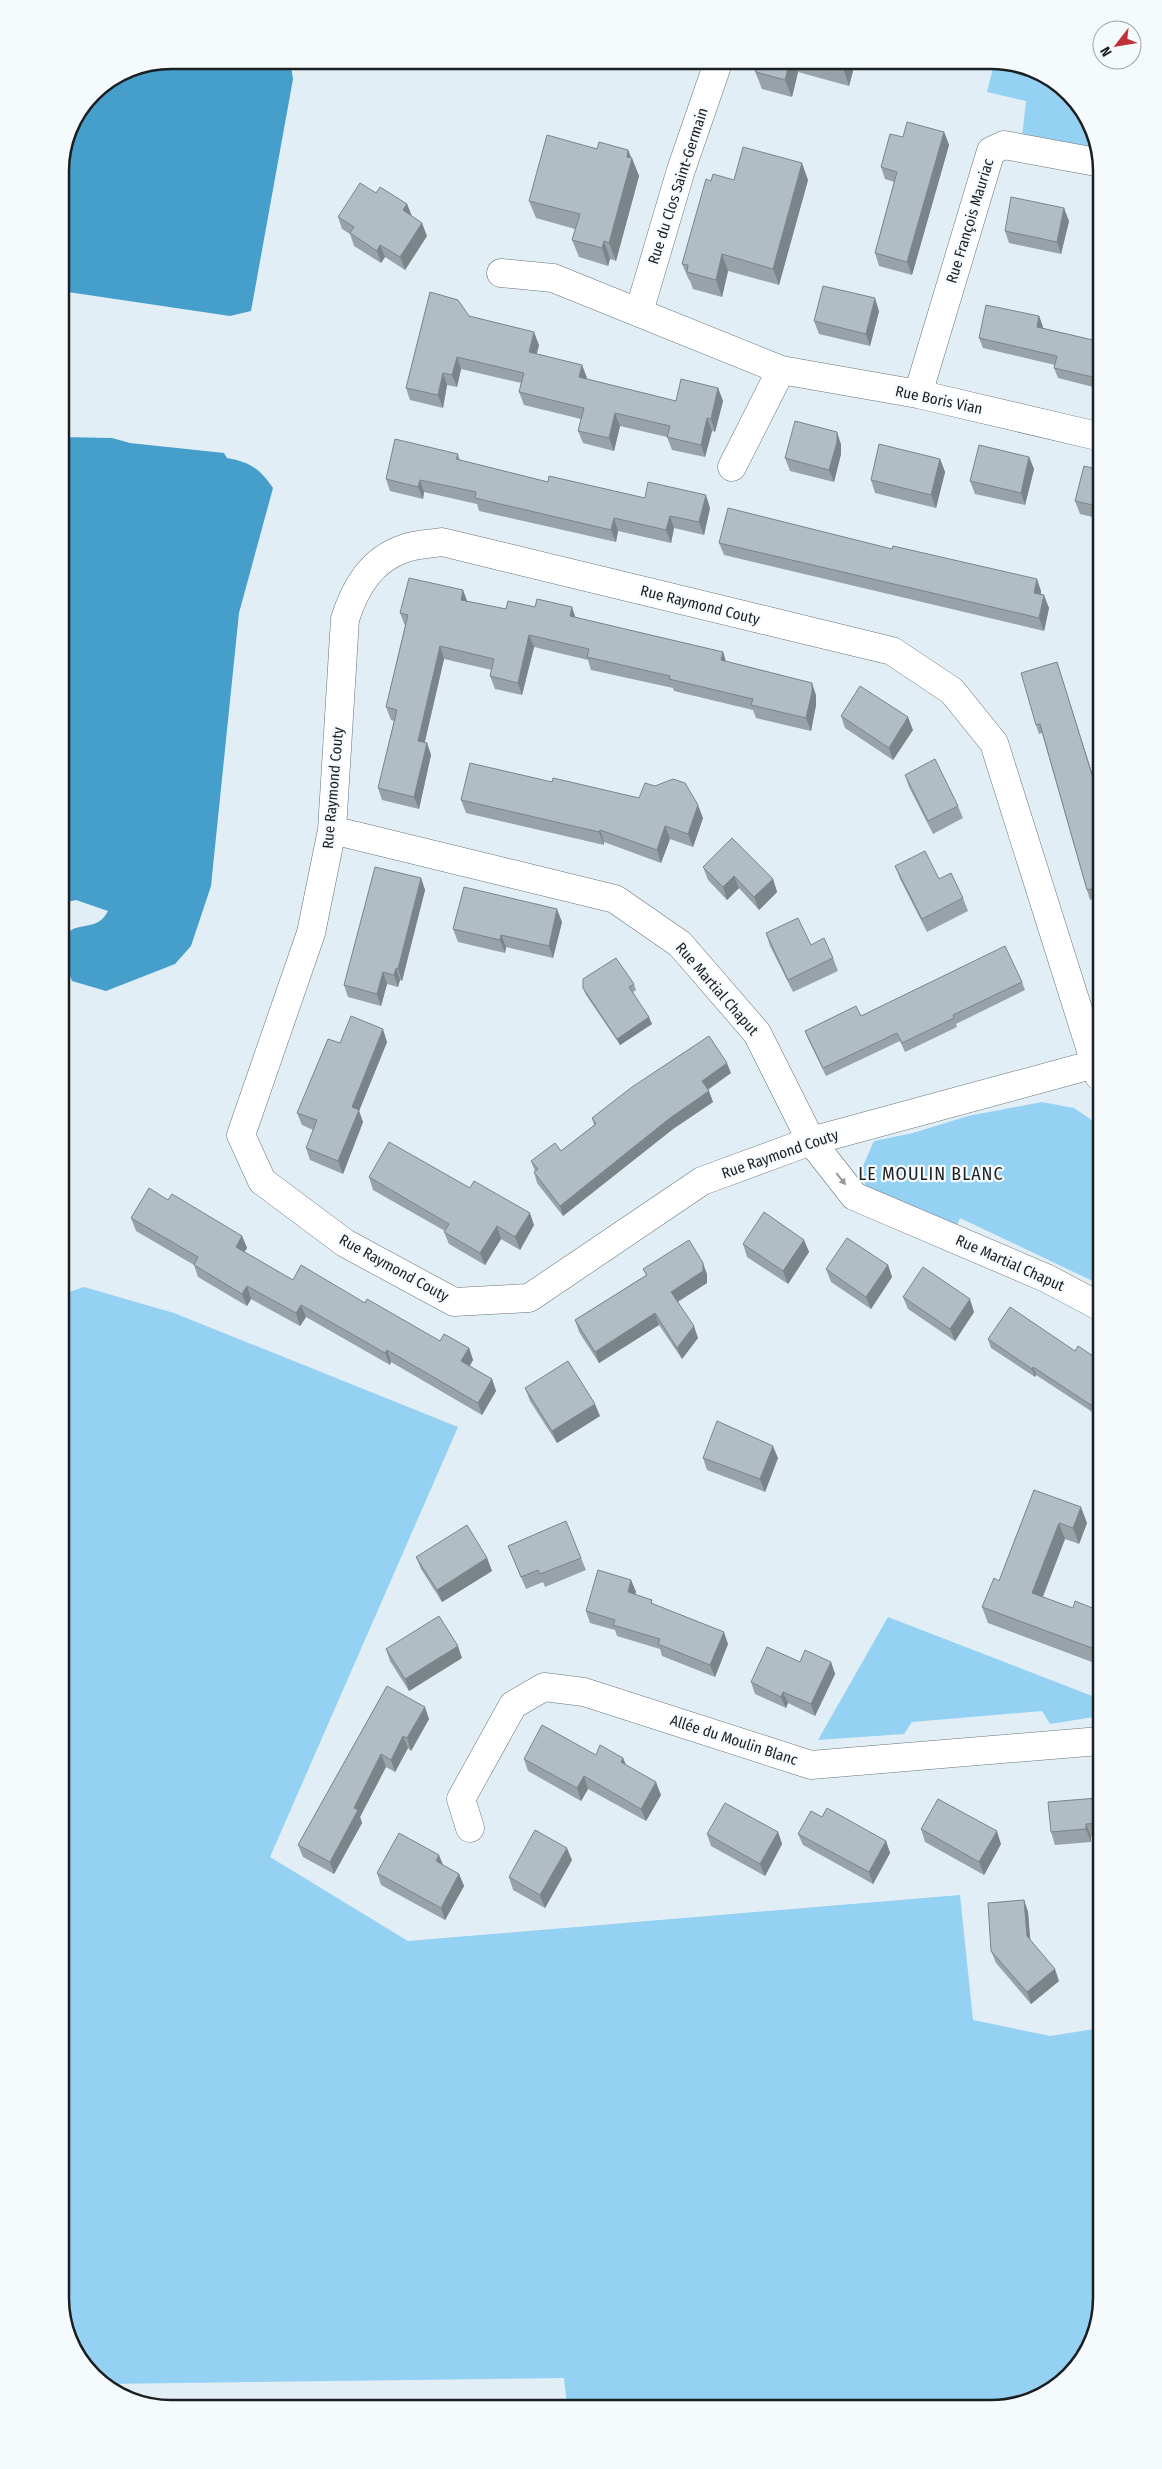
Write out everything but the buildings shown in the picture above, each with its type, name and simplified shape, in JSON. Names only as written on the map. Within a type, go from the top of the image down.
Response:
[{"type":"street","name":"Rue du Clos Saint-Germain","points":[[639,312],[681,170],[717,69]]},
{"type":"street","name":"Rue François Mauriac","points":[[918,394],[991,151],[1004,145],[1093,161]]},
{"type":"street","name":"Rue Boris Vian","points":[[502,273],[553,278],[780,370],[918,394],[1093,435]]},
{"type":"street","points":[[732,467],[780,370]]},
{"type":"street","name":"Rue Raymond Couty","points":[[1093,1057],[994,743],[952,690],[892,651],[442,542],[405,548],[390,555],[373,568],[354,593],[345,619],[332,830],[312,933],[241,1135],[262,1181],[345,1243],[454,1302],[529,1298],[702,1180],[811,1141],[1093,1071]]},
{"type":"street","name":"Rue Martial Chaput","points":[[332,830],[615,899],[680,944],[757,1033],[811,1141],[854,1196],[1046,1278],[1093,1303]]},
{"type":"street","name":"Allée du Moulin Blanc","points":[[470,1828],[461,1798],[513,1705],[544,1687],[584,1692],[811,1765],[1093,1743]]},
{"type":"shaded area","points":[[171,69],[291,69],[293,79],[251,311],[230,316],[69,292],[69,164],[74,138],[86,114],[99,99],[114,86],[138,74]]},
{"type":"shaded area","points":[[993,69],[1017,72],[1042,82],[1063,99],[1080,120],[1088,138],[1093,161],[1021,147],[1026,101],[987,92]]},
{"type":"shaded area","points":[[69,437],[112,438],[130,443],[224,453],[227,458],[254,467],[273,488],[239,613],[211,886],[191,946],[175,964],[106,991],[72,981],[69,973],[69,932],[98,922],[108,911],[76,900],[69,902]]},
{"type":"shaded area","points":[[1042,1102],[1074,1108],[1093,1121],[1093,1281],[960,1218],[956,1227],[884,1197],[865,1186],[863,1166],[874,1141],[913,1133],[968,1116]]},
{"type":"shaded area","points":[[84,1287],[174,1313],[458,1427],[270,1857],[408,1941],[960,1895],[973,2020],[1050,2036],[1093,2029],[1093,2305],[1088,2331],[1080,2349],[1058,2375],[1048,2383],[1024,2395],[991,2400],[566,2400],[564,2378],[115,2384],[94,2365],[86,2355],[74,2331],[69,2305],[69,1292]]},
{"type":"shaded area","points":[[888,1617],[1093,1696],[1093,1717],[1050,1724],[1042,1711],[912,1722],[904,1734],[818,1740]]},
{"type":"district","name":"LE MOULIN BLANC","points":[[931,1174]]}]
